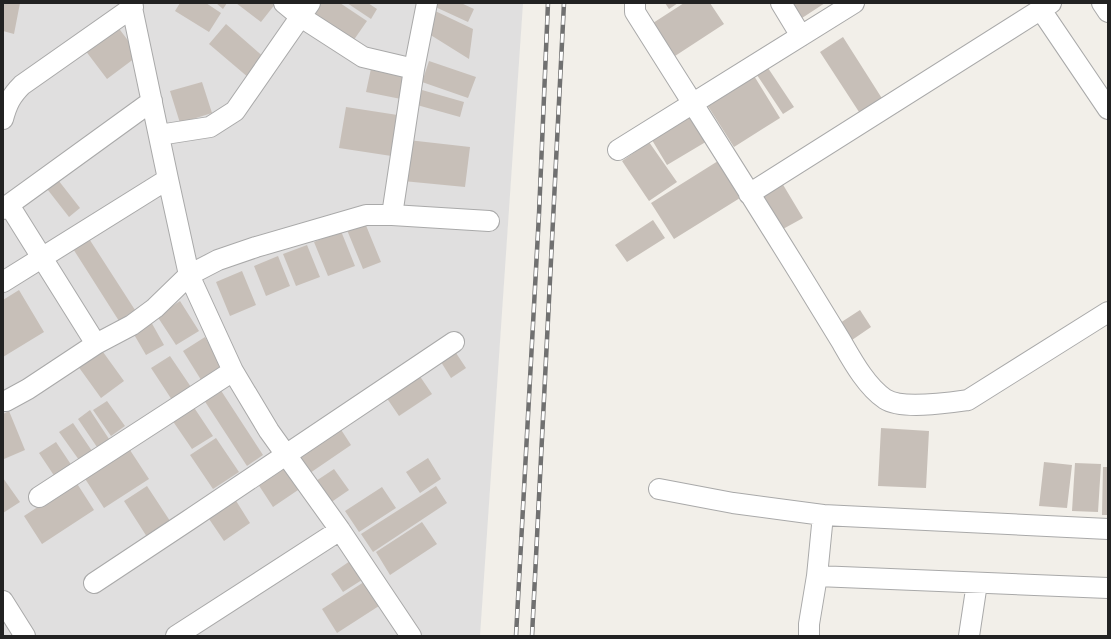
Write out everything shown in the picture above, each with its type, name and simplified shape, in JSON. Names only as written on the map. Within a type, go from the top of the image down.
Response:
[{"type":"street","points":[[284,3],[306,10],[363,57],[414,70]]},
{"type":"street","points":[[392,215],[414,70],[427,3]]},
{"type":"street","points":[[635,3],[634,12],[861,372],[876,392],[886,400],[907,406],[944,404],[968,400],[1108,312]]},
{"type":"street","points":[[781,3],[801,36]]},
{"type":"street","points":[[618,150],[854,3]]},
{"type":"street","points":[[1102,3],[1108,12]]},
{"type":"street","points":[[3,119],[12,95],[22,85],[132,5],[188,275],[233,371],[269,431],[340,530],[411,636]]},
{"type":"street","points":[[749,194],[1046,6],[1108,110]]},
{"type":"street","points":[[159,135],[210,127],[235,111],[306,10]]},
{"type":"street","points":[[96,344],[41,258],[6,207],[152,101]]},
{"type":"street","points":[[3,282],[168,179]]},
{"type":"street","points":[[3,401],[6,401],[28,390],[96,344],[132,325],[155,308],[188,275],[218,260],[256,247],[366,215],[392,215],[489,221]]},
{"type":"street","points":[[94,583],[454,342]]},
{"type":"street","points":[[39,497],[233,371]]},
{"type":"street","points":[[658,489],[733,503],[823,515],[1108,529]]},
{"type":"street","points":[[809,636],[809,624],[817,576],[823,515]]},
{"type":"street","points":[[176,636],[340,530]]},
{"type":"street","points":[[817,576],[1108,588]]},
{"type":"street","points":[[968,636],[977,583]]},
{"type":"street","points":[[3,601],[25,636]]},
{"type":"shaded area","points":[[3,3],[523,3],[480,636],[3,636]]},
{"type":"building","points":[[3,3],[20,3],[14,34],[3,31]]},
{"type":"building","points":[[180,3],[206,3],[221,13],[209,32],[175,11]]},
{"type":"building","points":[[216,3],[227,3],[223,9]]},
{"type":"building","points":[[236,3],[276,3],[261,22]]},
{"type":"building","points":[[317,3],[340,3],[367,21],[351,44],[309,15]]},
{"type":"building","points":[[347,3],[368,3],[377,9],[371,19]]},
{"type":"building","points":[[432,3],[461,3],[474,9],[468,22],[431,5]]},
{"type":"building","points":[[665,3],[678,3],[669,9]]},
{"type":"building","points":[[684,3],[710,3],[724,24],[675,56],[653,23]]},
{"type":"building","points":[[792,3],[825,3],[802,18]]},
{"type":"building","points":[[431,9],[473,29],[469,59],[429,34]]},
{"type":"building","points":[[114,22],[139,55],[107,79],[82,46]]},
{"type":"building","points":[[226,24],[266,59],[249,78],[209,44]]},
{"type":"building","points":[[843,37],[883,100],[861,115],[820,52]]},
{"type":"building","points":[[429,61],[476,77],[468,98],[422,82]]},
{"type":"building","points":[[372,64],[407,71],[401,99],[366,92]]},
{"type":"building","points":[[768,68],[794,107],[783,114],[757,75]]},
{"type":"building","points":[[751,71],[780,118],[734,147],[704,100]]},
{"type":"building","points":[[202,82],[212,113],[180,123],[170,91]]},
{"type":"building","points":[[422,90],[464,102],[460,117],[417,105]]},
{"type":"building","points":[[346,107],[404,116],[398,157],[339,148]]},
{"type":"building","points":[[693,115],[709,140],[667,165],[652,140]]},
{"type":"building","points":[[408,140],[470,147],[465,187],[403,181]]},
{"type":"building","points":[[649,142],[677,182],[649,201],[622,161]]},
{"type":"building","points":[[718,161],[740,198],[674,239],[651,203]]},
{"type":"building","points":[[55,176],[80,208],[69,217],[44,185]]},
{"type":"building","points":[[782,183],[803,218],[783,229],[763,195]]},
{"type":"building","points":[[653,220],[665,238],[627,262],[615,245]]},
{"type":"building","points":[[365,223],[381,262],[363,269],[347,230]]},
{"type":"building","points":[[341,231],[355,266],[328,276],[314,242]]},
{"type":"building","points":[[86,234],[135,310],[119,321],[70,244]]},
{"type":"building","points":[[307,245],[320,277],[296,286],[283,254]]},
{"type":"building","points":[[278,256],[290,286],[266,296],[254,266]]},
{"type":"building","points":[[242,271],[256,305],[230,316],[216,282]]},
{"type":"building","points":[[19,290],[44,332],[3,357],[3,300]]},
{"type":"building","points":[[180,301],[199,331],[176,345],[157,316]]},
{"type":"building","points":[[860,310],[871,327],[852,340],[840,323]]},
{"type":"building","points":[[150,320],[164,345],[146,355],[132,331]]},
{"type":"building","points":[[205,337],[225,369],[203,383],[183,351]]},
{"type":"building","points":[[450,344],[466,368],[451,378],[436,354]]},
{"type":"building","points":[[98,345],[124,381],[101,398],[75,362]]},
{"type":"building","points":[[170,356],[193,390],[174,403],[151,368]]},
{"type":"building","points":[[417,372],[432,394],[399,416],[384,394]]},
{"type":"building","points":[[220,389],[263,455],[247,466],[204,400]]},
{"type":"building","points":[[107,401],[125,426],[111,436],[93,410]]},
{"type":"building","points":[[191,403],[213,436],[192,449],[170,417]]},
{"type":"building","points":[[90,410],[109,439],[97,447],[78,419]]},
{"type":"building","points":[[9,411],[25,450],[4,459],[3,414]]},
{"type":"building","points":[[73,423],[92,451],[79,460],[59,432]]},
{"type":"building","points":[[338,425],[351,445],[310,473],[296,452]]},
{"type":"building","points":[[881,428],[929,431],[926,488],[878,486]]},
{"type":"building","points":[[216,438],[239,472],[213,489],[190,455]]},
{"type":"building","points":[[56,442],[74,469],[57,480],[39,453]]},
{"type":"building","points":[[126,444],[149,479],[104,508],[82,474]]},
{"type":"building","points":[[428,458],[441,479],[420,493],[406,472]]},
{"type":"building","points":[[282,459],[301,488],[273,507],[254,478]]},
{"type":"building","points":[[1044,462],[1072,465],[1067,508],[1039,506]]},
{"type":"building","points":[[1075,463],[1101,464],[1098,512],[1072,511]]},
{"type":"building","points":[[1103,467],[1108,467],[1108,515],[1102,515]]},
{"type":"building","points":[[334,469],[349,490],[330,503],[316,481]]},
{"type":"building","points":[[3,478],[20,502],[3,513]]},
{"type":"building","points":[[76,482],[94,510],[42,544],[24,516]]},
{"type":"building","points":[[147,486],[172,524],[149,540],[124,501]]},
{"type":"building","points":[[436,486],[447,503],[373,552],[361,534]]},
{"type":"building","points":[[382,487],[396,508],[359,532],[345,511]]},
{"type":"building","points":[[233,496],[250,523],[224,541],[205,513]]},
{"type":"building","points":[[422,522],[437,544],[390,575],[376,552]]},
{"type":"building","points":[[353,559],[365,578],[343,592],[331,574]]},
{"type":"building","points":[[367,580],[382,604],[337,633],[322,609]]},
{"type":"railway","points":[[516,636],[539,214],[548,3]]},
{"type":"railway","points":[[532,636],[564,3]]}]
